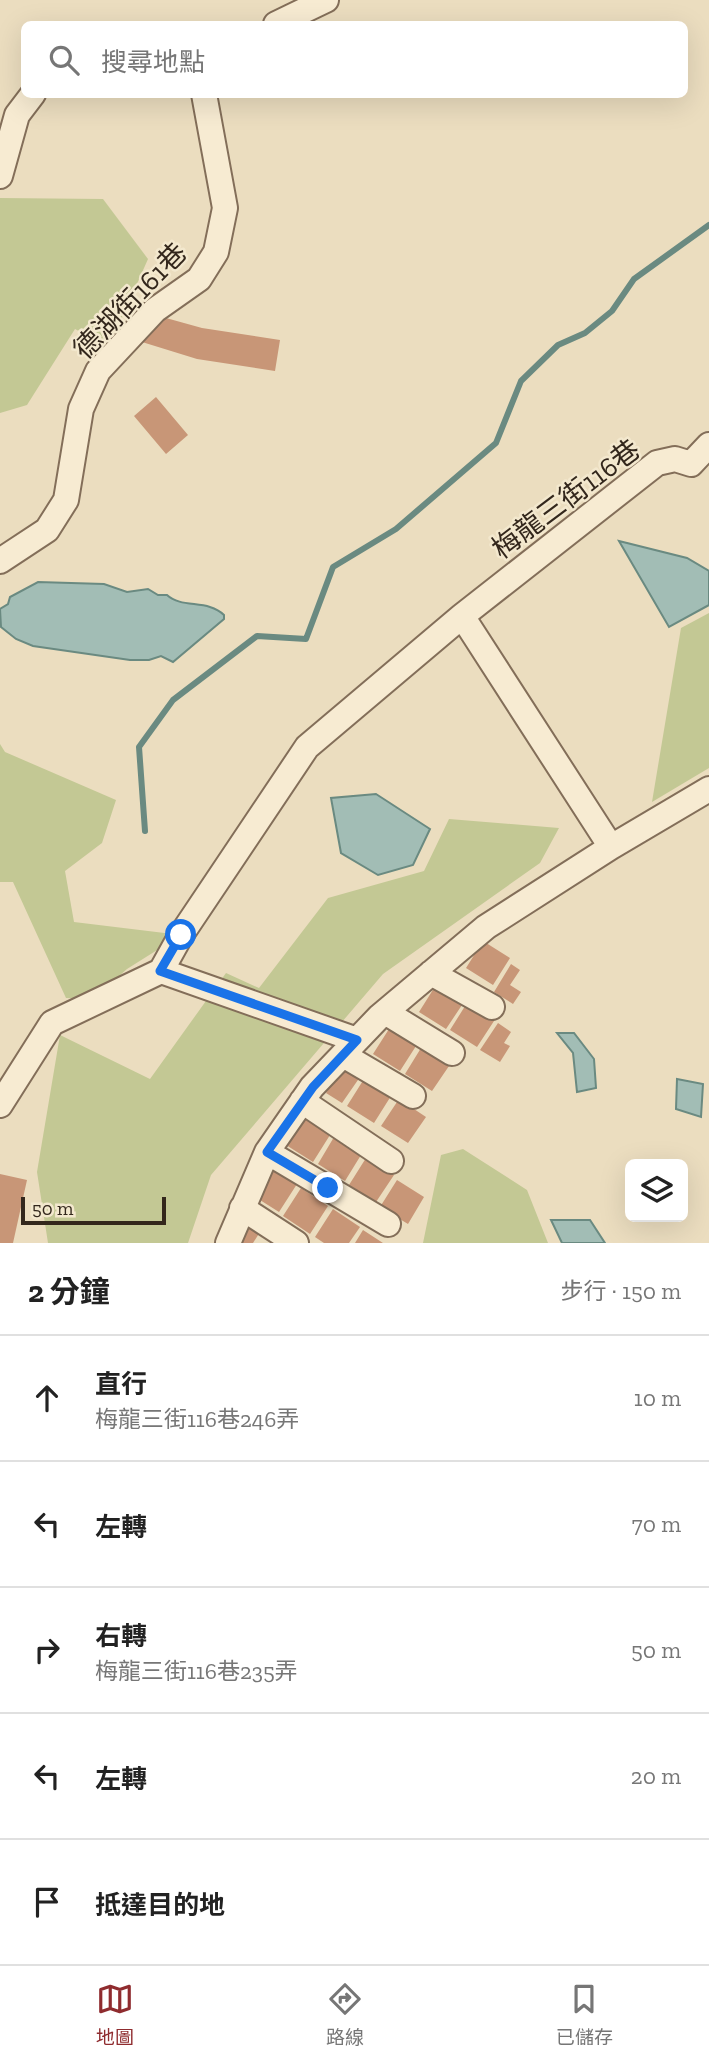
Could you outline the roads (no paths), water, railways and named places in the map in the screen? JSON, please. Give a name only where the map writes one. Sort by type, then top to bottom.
[{"type":"street","points":[[282,21],[326,0]]},
{"type":"street","points":[[0,176],[17,115],[30,98]]},
{"type":"street","name":"德湖街161巷","points":[[0,561],[47,530],[65,500],[81,409],[99,370],[155,310],[199,279],[216,252],[225,208],[205,98]]},
{"type":"street","name":"梅龍三街116巷","points":[[160,971],[181,935],[307,747],[462,616],[657,463],[675,459],[691,464],[709,445]]},
{"type":"street","points":[[462,616],[611,847]]},
{"type":"street","points":[[228,1243],[267,1152],[313,1087],[385,1012],[486,927],[611,847],[709,789]]},
{"type":"street","points":[[0,1105],[52,1023],[160,971],[350,1047],[413,1096]]},
{"type":"street","points":[[431,973],[492,1007]]},
{"type":"street","points":[[385,1012],[452,1053]]},
{"type":"street","points":[[302,1101],[391,1161]]},
{"type":"street","points":[[267,1152],[388,1224]]},
{"type":"street","points":[[242,1208],[296,1243]]},
{"type":"water","points":[[619,541],[687,558],[709,571],[709,605],[669,627]]},
{"type":"water","points":[[38,582],[104,584],[127,592],[148,589],[180,602],[218,610],[224,615],[224,619],[173,662],[161,656],[149,660],[130,660],[33,646],[16,639],[1,627],[0,609],[8,604],[10,597]]},
{"type":"water","points":[[376,794],[430,829],[413,865],[378,875],[341,853],[331,798]]},
{"type":"water","points":[[557,1033],[574,1033],[594,1059],[596,1088],[577,1092],[573,1053]]},
{"type":"water","points":[[677,1079],[703,1084],[701,1117],[676,1109]]},
{"type":"water","points":[[551,1220],[590,1220],[605,1243],[562,1243]]},
{"type":"waterway","points":[[145,831],[139,747],[173,700],[257,636],[306,639],[333,567],[396,529],[496,443],[521,381],[558,345],[585,333],[612,311],[634,279],[709,225]]}]
